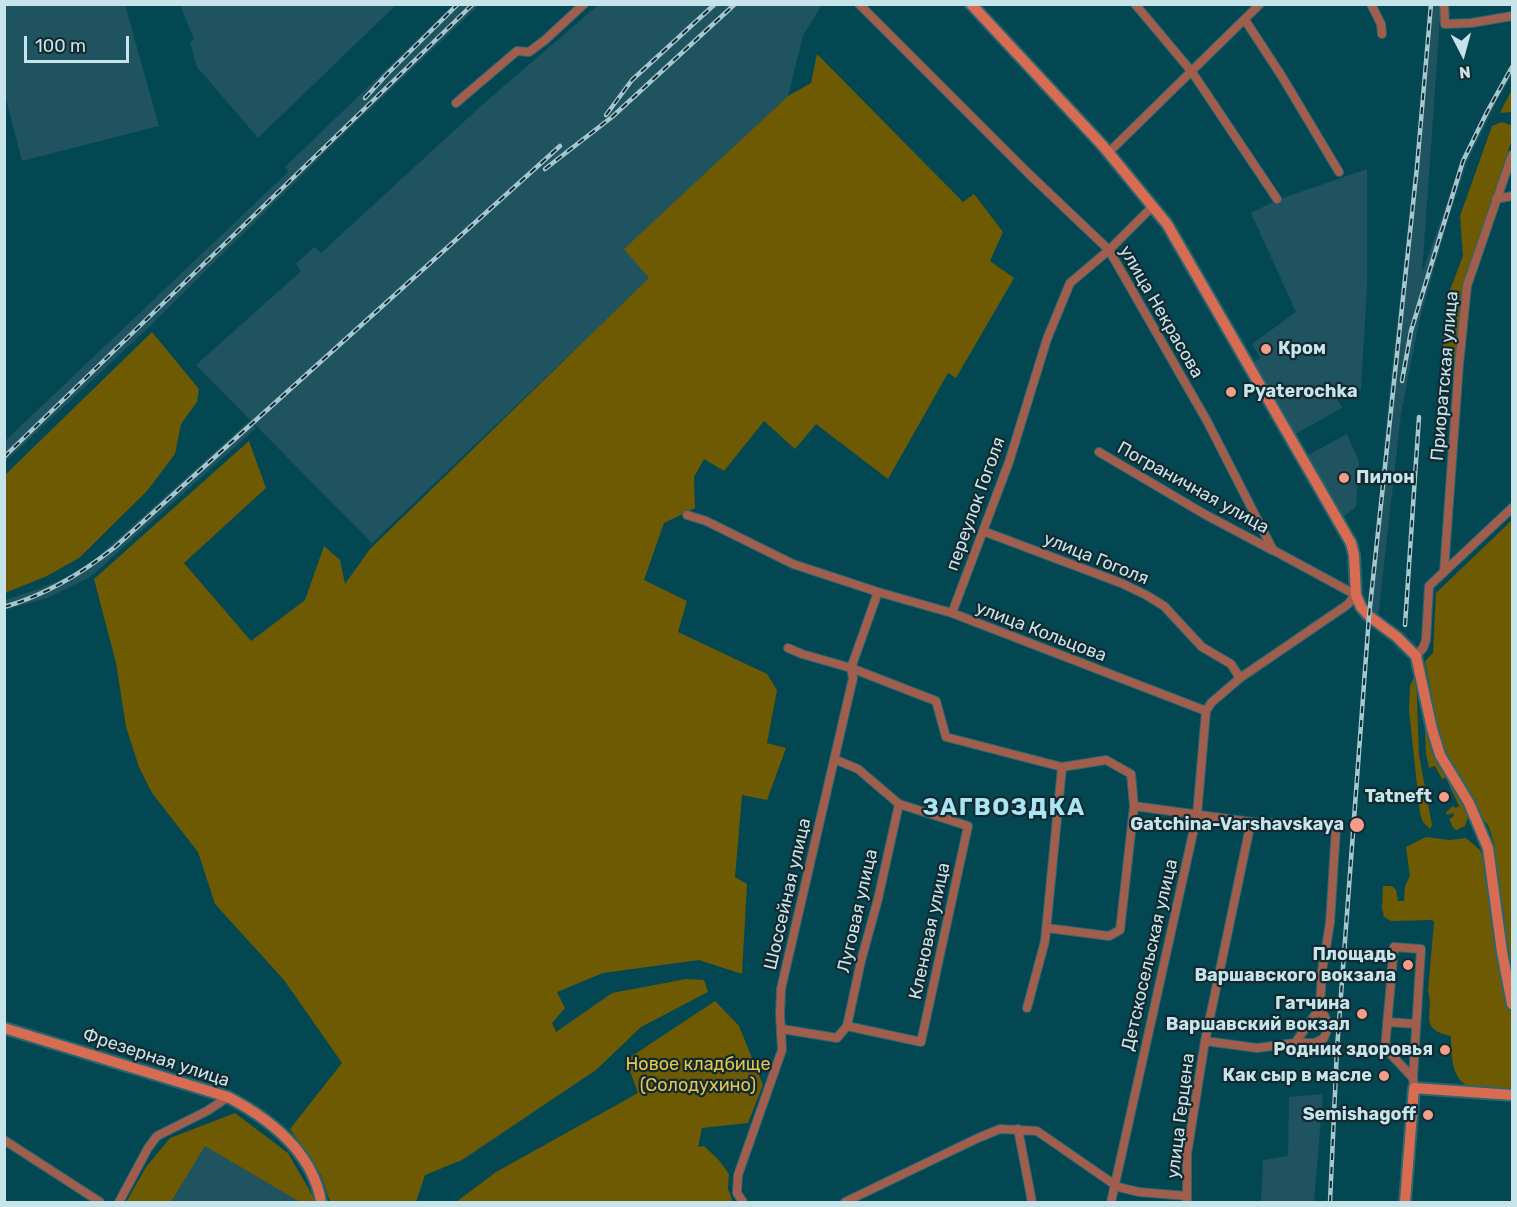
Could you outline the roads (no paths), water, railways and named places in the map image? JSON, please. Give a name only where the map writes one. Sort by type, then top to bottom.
[{"type":"main road","points":[[971,4],[1109,152],[1167,224],[1351,543],[1354,555],[1356,595],[1361,607],[1416,656],[1440,755],[1469,803],[1488,848],[1502,952],[1512,1004]]},
{"type":"main road","name":"Фрезерная улица","points":[[4,1028],[228,1097],[269,1124],[304,1158],[314,1176],[321,1203]]},
{"type":"main road","points":[[1405,1203],[1414,1083],[1512,1095]]},
{"type":"street","points":[[456,103],[517,51],[529,52],[545,40],[584,4]]},
{"type":"street","name":"улица Некрасова","points":[[860,4],[1020,165],[1109,250],[1207,421],[1273,550]]},
{"type":"street","points":[[1135,4],[1192,72],[1277,199]]},
{"type":"street","points":[[1109,152],[1260,4]]},
{"type":"street","points":[[1371,4],[1381,24],[1382,34]]},
{"type":"street","points":[[1444,4],[1445,24],[1471,23],[1512,16]]},
{"type":"street","points":[[1245,20],[1339,172]]},
{"type":"street","name":"Приоратская улица","points":[[1444,571],[1467,286],[1512,154]]},
{"type":"street","points":[[1496,199],[1512,196]]},
{"type":"street","name":"переулок Гоголя","points":[[952,613],[1009,462],[1047,339],[1070,283],[1109,250],[1153,206]]},
{"type":"street","name":"Пограничная улица","points":[[1098,452],[1206,515],[1273,550]]},
{"type":"street","points":[[1416,656],[1426,640],[1429,586],[1512,508]]},
{"type":"street","name":"улица Кольцова","points":[[687,515],[706,521],[794,564],[878,592],[952,613],[1206,711]]},
{"type":"street","name":"улица Гоголя","points":[[983,531],[1121,583],[1146,595],[1164,606],[1202,647],[1231,664],[1240,678]]},
{"type":"street","points":[[1206,711],[1211,703],[1240,678],[1347,605],[1356,595],[1273,550]]},
{"type":"street","name":"Шоссейная улица","points":[[742,1203],[737,1193],[738,1175],[782,1050],[781,989],[853,678],[851,668],[878,592]]},
{"type":"street","points":[[788,648],[851,668],[936,701],[946,737],[1062,767],[1106,760],[1131,774],[1134,806],[1120,930],[1109,936],[1047,928]]},
{"type":"street","name":"Детскосельская улица","points":[[1111,1203],[1197,815],[1206,711]]},
{"type":"street","points":[[834,759],[858,769],[898,804]]},
{"type":"street","points":[[1027,1008],[1047,928],[1062,767]]},
{"type":"street","name":"Кленовая улица","points":[[847,1026],[921,1042],[968,826],[898,804]]},
{"type":"street","name":"Луговая улица","points":[[847,1026],[898,804]]},
{"type":"street","points":[[1134,806],[1251,822],[1336,828],[1330,923],[1322,971],[1320,1008],[1295,1043]]},
{"type":"street","name":"улица Герцена","points":[[1187,1199],[1187,1154],[1205,1041],[1251,822]]},
{"type":"street","points":[[1394,947],[1421,949],[1414,1083],[1385,1048],[1394,947]]},
{"type":"street","points":[[1205,1041],[1257,1048],[1320,1041],[1327,1033],[1326,1018],[1320,1008]]},
{"type":"street","points":[[1387,1022],[1416,1024]]},
{"type":"street","points":[[782,1029],[837,1038],[847,1026]]},
{"type":"street","points":[[1301,1034],[1308,1042]]},
{"type":"street","points":[[119,1203],[148,1148],[157,1136],[207,1111],[228,1097]]},
{"type":"street","points":[[845,1203],[1000,1129],[1037,1131],[1114,1185],[1139,1192],[1187,1199]]},
{"type":"street","points":[[1018,1129],[1032,1203]]},
{"type":"street","points":[[4,1140],[100,1203]]},
{"type":"railway","points":[[365,98],[458,4]]},
{"type":"railway","points":[[4,457],[473,4]]},
{"type":"railway","points":[[606,115],[632,80],[715,4]]},
{"type":"railway","points":[[545,169],[612,117],[735,4]]},
{"type":"railway","points":[[1330,1202],[1337,1049],[1369,616],[1417,167],[1431,4]]},
{"type":"railway","points":[[1402,381],[1411,331],[1463,161],[1512,67]]},
{"type":"railway","points":[[4,607],[63,583],[115,547],[560,146]]},
{"type":"railway","points":[[1405,625],[1419,417]]},
{"type":"place","name":"Кром","points":[[1266,349]]},
{"type":"place","name":"Pyaterochka","points":[[1231,392]]},
{"type":"place","name":"Пилон","points":[[1344,478]]},
{"type":"place","name":"Tatneft","points":[[1444,797]]},
{"type":"place","name":"Gatchina-Varshavskaya","points":[[1357,825]]},
{"type":"place","name":"Площадь Варшавского вокзала","points":[[1408,965]]},
{"type":"place","name":"Гатчина Варшавский вокзал","points":[[1362,1014]]},
{"type":"place","name":"Родник здоровья","points":[[1445,1050]]},
{"type":"place","name":"Как сыр в масле","points":[[1384,1076]]},
{"type":"place","name":"Semishagoff","points":[[1428,1115]]},
{"type":"district","name":"ЗАГВОЗДКА","points":[[1004,808]]},
{"type":"park label","name":"Новое кладбище (Солодухино)","points":[[698,1075]]}]
